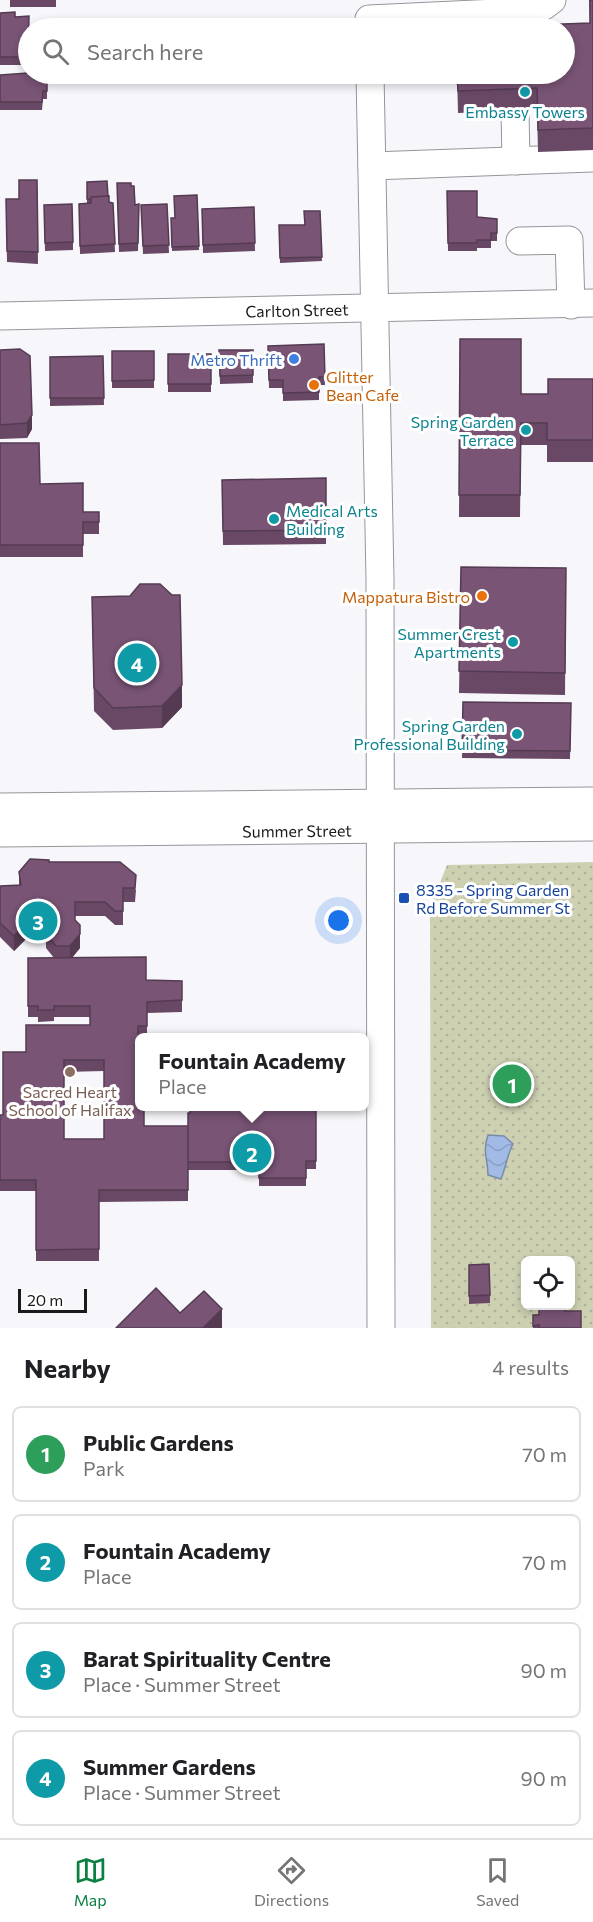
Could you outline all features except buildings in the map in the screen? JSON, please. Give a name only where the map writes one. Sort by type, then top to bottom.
[{"type":"street","points":[[522,18],[552,0]]},
{"type":"street","points":[[368,16],[452,15],[492,18]]},
{"type":"street","points":[[370,84],[380,579],[381,1328]]},
{"type":"street","points":[[515,111],[516,161]]},
{"type":"street","points":[[372,166],[593,158]]},
{"type":"street","points":[[520,241],[569,240],[582,304]]},
{"type":"street","name":"Carlton Street","points":[[0,316],[582,304]]},
{"type":"street","name":"Summer Street","points":[[0,807],[593,801]]},
{"type":"street","name":"Summer Street","points":[[0,833],[593,827]]},
{"type":"green space","points":[[593,862],[593,1328],[431,1328],[430,908],[447,865]]},
{"type":"water","points":[[488,1135],[504,1136],[513,1144],[501,1179],[488,1175],[485,1151]]},
{"type":"place","name":"Embassy Towers","points":[[525,92]]},
{"type":"place","name":"Metro Thrift","points":[[294,359]]},
{"type":"place","name":"Glitter Bean Cafe","points":[[314,385]]},
{"type":"place","name":"Spring Garden Terrace","points":[[526,430]]},
{"type":"place","name":"Medical Arts Building","points":[[274,519]]},
{"type":"place","name":"Mappatura Bistro","points":[[482,596]]},
{"type":"place","name":"Summer Crest Apartments","points":[[513,642]]},
{"type":"place","name":"Summer Gardens","points":[[137,663]]},
{"type":"place","name":"Spring Garden Professional Building","points":[[517,734]]},
{"type":"place","name":"8335 - Spring Garden Rd Before Summer St","points":[[404,898]]},
{"type":"place","name":"Barat Spirituality Centre","points":[[38,921]]},
{"type":"place","name":"Sacred Heart School of Halifax","points":[[70,1072]]},
{"type":"place","name":"Public Gardens","points":[[512,1084]]},
{"type":"place","name":"Fountain Academy","points":[[252,1153]]}]
